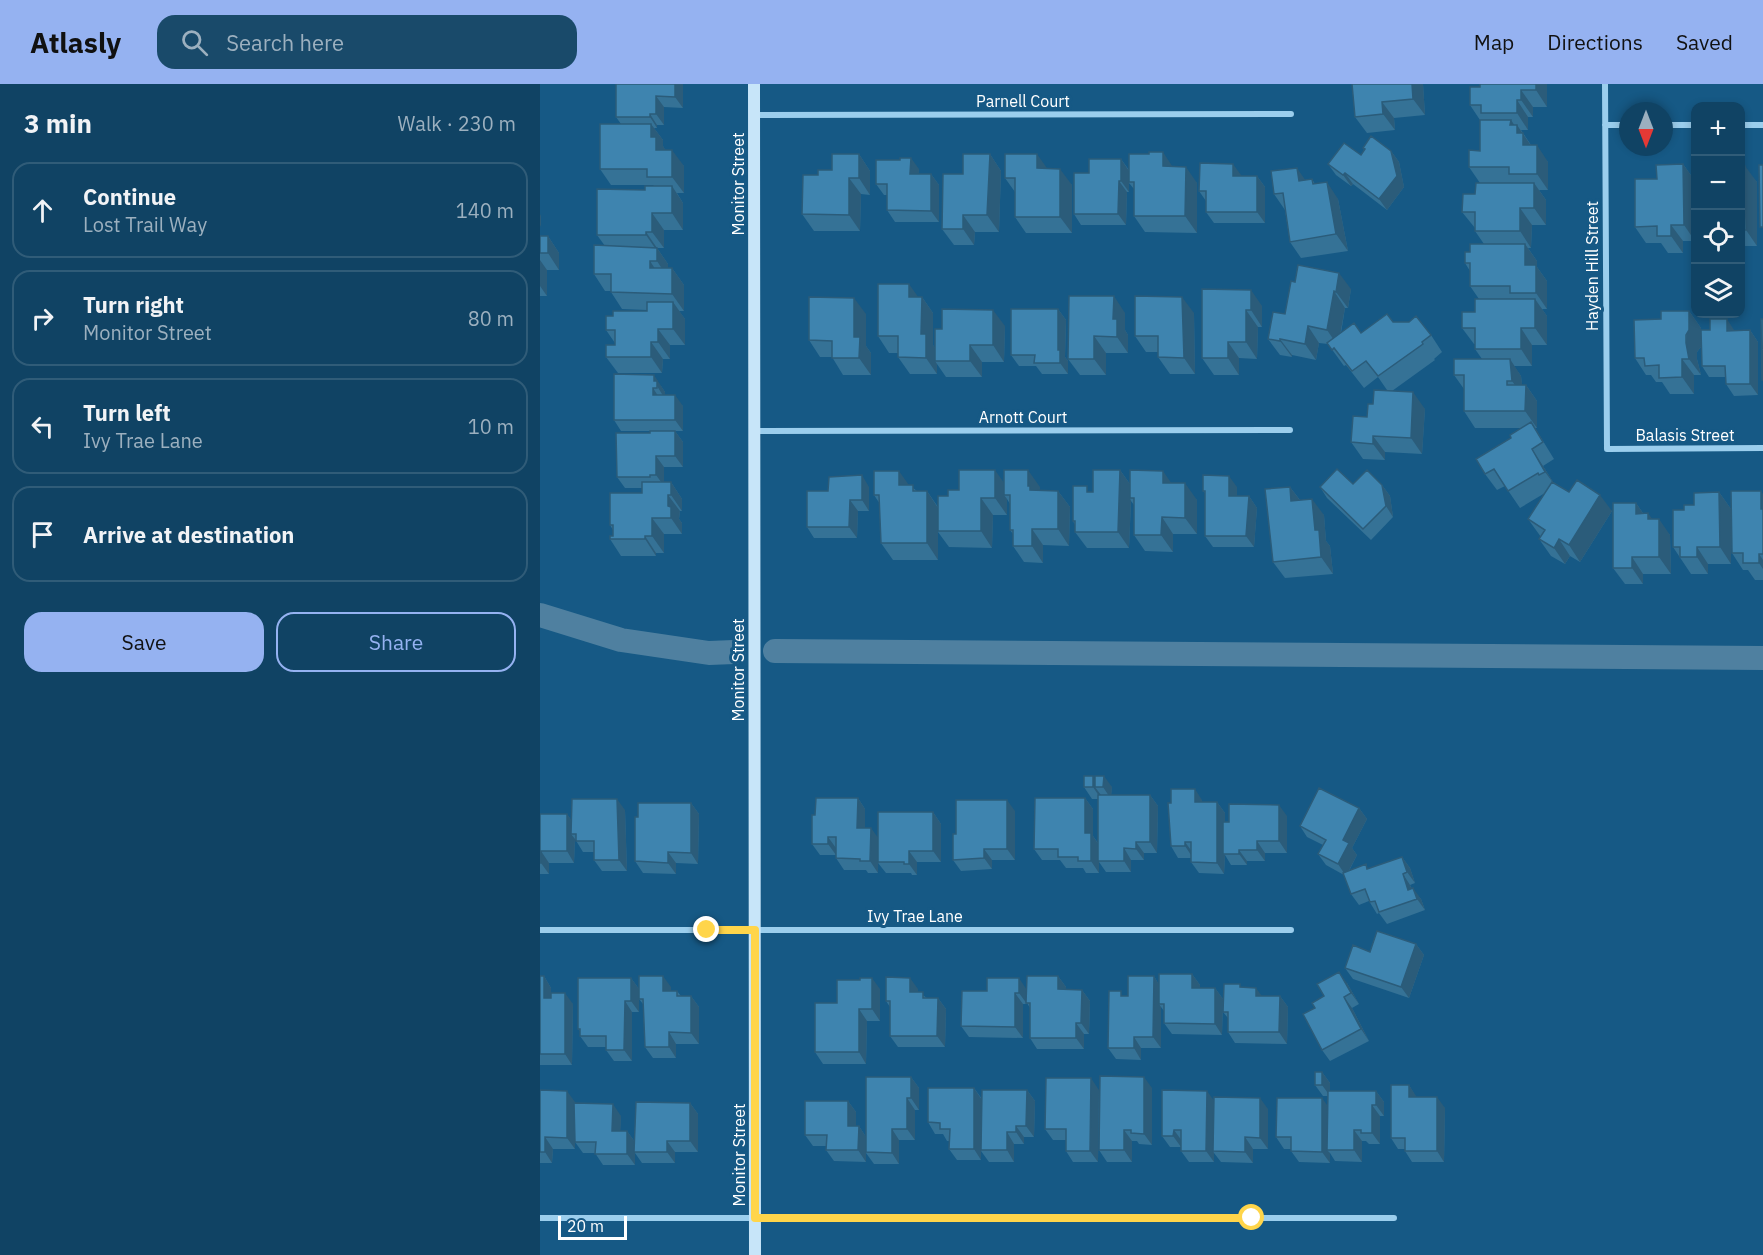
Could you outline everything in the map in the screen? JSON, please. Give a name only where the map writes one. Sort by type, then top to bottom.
[{"type":"street","name":"Monitor Street","points":[[754,84],[755,1255]]},
{"type":"street","name":"Hayden Hill Street","points":[[1605,84],[1606,448]]},
{"type":"street","name":"Parnell Court","points":[[754,115],[1291,114]]},
{"type":"street","points":[[1605,125],[1619,125]]},
{"type":"street","points":[[1673,125],[1691,125]]},
{"type":"street","points":[[1745,125],[1763,125]]},
{"type":"street","name":"Arnott Court","points":[[755,431],[1290,430]]},
{"type":"street","name":"Balasis Street","points":[[1606,448],[1763,448]]},
{"type":"street","name":"Ivy Trae Lane","points":[[540,930],[1291,930]]},
{"type":"street","points":[[540,1218],[1394,1218]]},
{"type":"building","points":[[616,84],[675,84],[675,97],[656,96],[656,114],[650,114],[650,117],[616,117]]},
{"type":"building","points":[[1352,84],[1412,84],[1413,99],[1382,102],[1383,114],[1355,117]]},
{"type":"building","points":[[1480,84],[1536,84],[1536,90],[1521,90],[1521,100],[1517,100],[1517,113],[1481,113],[1481,105],[1470,105],[1470,87],[1480,87]]},
{"type":"building","points":[[1480,120],[1511,120],[1510,125],[1517,125],[1517,133],[1523,133],[1523,145],[1537,145],[1537,174],[1509,174],[1509,167],[1469,167],[1469,150],[1480,151]]},
{"type":"building","points":[[600,124],[651,124],[651,137],[656,137],[656,150],[672,150],[672,177],[647,177],[647,169],[600,169]]},
{"type":"building","points":[[1371,136],[1391,151],[1397,176],[1379,199],[1345,173],[1343,175],[1328,164],[1344,143],[1361,155]]},
{"type":"building","points":[[1149,152],[1163,152],[1163,166],[1186,167],[1185,216],[1134,216],[1134,182],[1129,182],[1129,154],[1149,154]]},
{"type":"building","points":[[832,154],[859,154],[859,178],[849,178],[849,215],[802,214],[803,175],[818,175],[818,170],[832,170]]},
{"type":"building","points":[[963,154],[990,154],[987,215],[963,215],[963,229],[942,229],[943,174],[963,174]]},
{"type":"building","points":[[1005,154],[1037,154],[1037,168],[1060,169],[1060,217],[1015,217],[1015,178],[1005,178]]},
{"type":"building","points":[[900,158],[911,158],[910,174],[931,174],[931,211],[887,210],[887,184],[876,184],[876,160],[900,160]]},
{"type":"building","points":[[1089,159],[1121,159],[1118,214],[1074,214],[1074,173],[1089,173]]},
{"type":"building","points":[[1200,163],[1233,164],[1233,176],[1257,176],[1257,212],[1206,212],[1206,191],[1199,191]]},
{"type":"building","points":[[1683,164],[1684,225],[1671,225],[1671,236],[1657,236],[1657,226],[1635,227],[1635,179],[1657,179],[1656,165]]},
{"type":"building","points":[[1759,165],[1763,165],[1763,227],[1760,227]]},
{"type":"building","points":[[1745,166],[1746,230],[1745,230]]},
{"type":"building","points":[[1297,168],[1299,181],[1312,179],[1313,184],[1327,182],[1336,234],[1290,242],[1283,193],[1274,194],[1271,171]]},
{"type":"building","points":[[1476,183],[1534,183],[1534,208],[1520,208],[1520,231],[1475,231],[1475,212],[1462,212],[1463,194],[1475,194]]},
{"type":"building","points":[[645,186],[672,186],[672,213],[652,213],[652,232],[646,232],[646,235],[597,235],[597,189],[645,190]]},
{"type":"building","points":[[540,236],[548,236],[548,253],[540,253]]},
{"type":"building","points":[[1470,244],[1525,244],[1525,265],[1536,265],[1536,293],[1510,293],[1510,286],[1470,286],[1470,263],[1465,263],[1465,252],[1470,252]]},
{"type":"building","points":[[594,245],[657,248],[657,261],[650,261],[650,268],[672,268],[672,294],[611,292],[611,274],[594,274]]},
{"type":"building","points":[[1298,265],[1339,273],[1327,330],[1308,326],[1305,344],[1268,339],[1273,312],[1285,314],[1291,281],[1295,282]]},
{"type":"building","points":[[878,284],[909,284],[909,297],[922,297],[921,334],[926,334],[926,358],[898,357],[898,336],[878,336]]},
{"type":"building","points":[[1202,289],[1251,290],[1251,310],[1246,310],[1246,342],[1228,342],[1228,358],[1202,358]]},
{"type":"building","points":[[1069,296],[1114,296],[1113,319],[1117,319],[1117,337],[1094,336],[1094,359],[1068,359]]},
{"type":"building","points":[[1135,296],[1182,297],[1184,358],[1158,357],[1158,336],[1135,336]]},
{"type":"building","points":[[809,297],[854,298],[854,337],[860,337],[859,358],[832,358],[832,341],[809,340]]},
{"type":"building","points":[[1475,299],[1535,299],[1535,328],[1521,328],[1521,349],[1475,349],[1475,328],[1462,328],[1462,312],[1475,312]]},
{"type":"building","points":[[647,302],[673,302],[673,329],[658,329],[658,342],[651,342],[651,357],[606,357],[606,345],[615,345],[615,330],[606,330],[606,316],[613,316],[613,311],[647,311]]},
{"type":"building","points":[[942,309],[993,310],[993,345],[970,345],[970,361],[935,361],[935,329],[942,329]]},
{"type":"building","points":[[1011,309],[1058,309],[1060,363],[1034,363],[1035,355],[1011,355]]},
{"type":"building","points":[[1661,311],[1689,311],[1686,343],[1689,359],[1682,359],[1682,377],[1659,378],[1659,365],[1645,366],[1644,358],[1635,358],[1634,320],[1661,319]]},
{"type":"building","points":[[1387,314],[1393,322],[1409,322],[1416,316],[1431,335],[1422,342],[1423,344],[1378,376],[1366,361],[1352,371],[1334,348],[1332,350],[1327,343],[1354,323],[1361,333]]},
{"type":"building","points":[[1710,319],[1727,319],[1727,331],[1750,330],[1750,384],[1726,384],[1725,366],[1702,366],[1701,330],[1710,330]]},
{"type":"building","points":[[1761,319],[1763,319],[1763,380],[1762,380]]},
{"type":"building","points":[[1454,359],[1510,359],[1512,381],[1507,381],[1507,385],[1526,385],[1525,411],[1464,411],[1464,375],[1454,375]]},
{"type":"building","points":[[614,374],[654,375],[657,388],[653,388],[653,395],[675,395],[675,420],[614,420]]},
{"type":"building","points":[[1374,390],[1413,392],[1411,438],[1373,436],[1373,444],[1351,442],[1353,416],[1367,417],[1368,404],[1373,404]]},
{"type":"building","points":[[1531,422],[1543,442],[1532,449],[1545,472],[1539,475],[1538,473],[1508,491],[1494,469],[1485,474],[1476,459],[1511,438],[1510,435]]},
{"type":"building","points":[[650,431],[675,431],[675,456],[656,456],[656,475],[617,477],[616,433],[650,433]]},
{"type":"building","points":[[1337,469],[1353,484],[1367,470],[1382,485],[1386,506],[1363,529],[1320,487]]},
{"type":"building","points":[[959,470],[995,470],[995,498],[981,498],[981,531],[938,531],[938,496],[948,496],[948,490],[959,490]]},
{"type":"building","points":[[1004,470],[1028,470],[1030,490],[1058,491],[1058,529],[1032,529],[1032,546],[1013,546],[1013,530],[1010,530],[1010,495],[1004,495]]},
{"type":"building","points":[[1093,470],[1120,470],[1118,532],[1075,532],[1073,486],[1087,486],[1087,492],[1093,492]]},
{"type":"building","points":[[1130,470],[1163,471],[1163,483],[1185,483],[1185,518],[1162,517],[1161,535],[1134,535],[1134,498],[1130,498]]},
{"type":"building","points":[[874,471],[899,471],[899,485],[913,485],[913,491],[927,491],[927,543],[881,543],[879,495],[874,495]]},
{"type":"building","points":[[862,475],[862,500],[850,500],[849,527],[807,527],[807,491],[828,491],[829,477]]},
{"type":"building","points":[[1203,475],[1229,476],[1229,496],[1249,496],[1246,536],[1205,536]]},
{"type":"building","points":[[1577,480],[1600,495],[1569,545],[1559,539],[1554,548],[1539,539],[1545,530],[1528,519],[1552,482],[1569,492]]},
{"type":"building","points":[[642,482],[671,482],[668,506],[671,507],[671,518],[652,518],[652,536],[645,536],[645,539],[610,539],[610,536],[613,536],[613,525],[610,525],[610,493],[642,493]]},
{"type":"building","points":[[1290,487],[1291,501],[1312,499],[1315,530],[1319,530],[1321,557],[1273,562],[1265,489]]},
{"type":"building","points":[[1731,491],[1761,491],[1763,554],[1759,554],[1759,563],[1743,563],[1743,553],[1732,553]]},
{"type":"building","points":[[1719,492],[1720,547],[1697,547],[1697,557],[1680,557],[1680,547],[1673,547],[1673,510],[1684,510],[1684,505],[1694,505],[1694,493]]},
{"type":"building","points":[[1613,503],[1636,503],[1636,514],[1648,513],[1648,519],[1659,519],[1659,557],[1632,557],[1632,568],[1613,568]]},
{"type":"building","points":[[1084,776],[1093,776],[1093,787],[1084,787]]},
{"type":"building","points":[[1095,776],[1104,776],[1103,787],[1095,787]]},
{"type":"building","points":[[1319,788],[1359,808],[1343,840],[1349,843],[1338,864],[1318,854],[1326,840],[1300,826]]},
{"type":"building","points":[[1171,789],[1195,789],[1195,802],[1217,802],[1217,863],[1191,862],[1191,842],[1185,842],[1185,846],[1171,846],[1168,803],[1171,803]]},
{"type":"building","points":[[1098,795],[1150,795],[1150,842],[1136,842],[1136,849],[1124,848],[1124,861],[1098,861]]},
{"type":"building","points":[[816,798],[858,798],[857,828],[871,828],[870,861],[836,858],[836,837],[828,837],[828,844],[812,844],[812,815],[815,815]]},
{"type":"building","points":[[1035,798],[1085,798],[1085,833],[1091,833],[1091,861],[1078,861],[1078,857],[1058,857],[1058,849],[1034,849]]},
{"type":"building","points":[[572,799],[617,799],[619,860],[594,860],[594,841],[576,841],[576,834],[571,834]]},
{"type":"building","points":[[956,800],[1007,800],[1007,849],[984,849],[984,858],[953,860]]},
{"type":"building","points":[[638,803],[691,803],[691,853],[668,852],[668,863],[635,861],[635,817],[638,817]]},
{"type":"building","points":[[1229,804],[1279,805],[1279,841],[1257,841],[1257,850],[1239,850],[1239,854],[1223,854],[1223,822],[1229,822]]},
{"type":"building","points":[[878,812],[933,812],[933,851],[909,851],[909,864],[878,862]]},
{"type":"building","points":[[540,814],[567,814],[567,851],[541,851],[541,863],[540,863]]},
{"type":"building","points":[[1402,857],[1407,872],[1403,874],[1408,890],[1413,888],[1417,899],[1379,912],[1375,901],[1370,902],[1365,889],[1351,894],[1343,873],[1366,864],[1367,869]]},
{"type":"building","points":[[1377,931],[1416,944],[1401,987],[1345,968],[1353,945],[1370,952]]},
{"type":"building","points":[[1339,972],[1351,993],[1344,997],[1361,1029],[1322,1050],[1303,1014],[1315,1008],[1312,1003],[1324,996],[1317,984]]},
{"type":"building","points":[[1159,974],[1192,974],[1192,988],[1215,988],[1215,1024],[1164,1023],[1164,1004],[1159,1004]]},
{"type":"building","points":[[540,976],[544,976],[544,998],[551,998],[551,993],[565,993],[565,1054],[540,1054]]},
{"type":"building","points":[[639,976],[663,976],[663,991],[677,991],[677,996],[691,996],[691,1033],[669,1032],[669,1047],[645,1047],[643,999],[639,999]]},
{"type":"building","points":[[1027,976],[1058,976],[1058,989],[1082,990],[1081,1023],[1076,1023],[1076,1038],[1030,1038],[1030,1003],[1026,1003]]},
{"type":"building","points":[[1128,976],[1154,976],[1153,1037],[1134,1037],[1134,1048],[1108,1048],[1109,991],[1121,991],[1121,996],[1128,996]]},
{"type":"building","points":[[886,977],[910,978],[910,992],[923,992],[923,998],[938,998],[937,1036],[890,1036],[890,1001],[886,1001]]},
{"type":"building","points":[[578,978],[631,978],[631,1001],[625,1001],[624,1050],[606,1050],[606,1036],[580,1036]]},
{"type":"building","points":[[860,978],[872,978],[872,1009],[859,1009],[859,1052],[815,1052],[815,1003],[837,1003],[837,980],[860,980]]},
{"type":"building","points":[[987,978],[1019,978],[1019,993],[1015,993],[1015,1027],[961,1026],[962,991],[987,991]]},
{"type":"building","points":[[1224,984],[1240,984],[1240,987],[1256,988],[1256,996],[1280,996],[1279,1032],[1228,1032],[1228,1012],[1223,1012]]},
{"type":"building","points":[[1315,1072],[1322,1072],[1322,1085],[1315,1085]]},
{"type":"building","points":[[1100,1076],[1144,1077],[1144,1134],[1124,1130],[1124,1150],[1099,1150]]},
{"type":"building","points":[[866,1077],[911,1077],[911,1098],[907,1098],[907,1129],[892,1129],[892,1153],[866,1152]]},
{"type":"building","points":[[1046,1078],[1091,1078],[1090,1151],[1066,1151],[1066,1129],[1045,1129]]},
{"type":"building","points":[[1391,1085],[1409,1085],[1409,1097],[1437,1097],[1437,1151],[1405,1151],[1405,1138],[1391,1138]]},
{"type":"building","points":[[928,1088],[974,1088],[974,1149],[949,1149],[950,1129],[940,1129],[940,1123],[928,1122]]},
{"type":"building","points":[[540,1090],[567,1091],[567,1138],[545,1137],[545,1152],[540,1152]]},
{"type":"building","points":[[982,1090],[1027,1090],[1026,1126],[1016,1126],[1016,1132],[1007,1132],[1007,1150],[981,1150]]},
{"type":"building","points":[[1162,1090],[1207,1091],[1206,1151],[1181,1151],[1181,1130],[1174,1130],[1173,1136],[1162,1136]]},
{"type":"building","points":[[1328,1091],[1376,1091],[1376,1105],[1372,1105],[1372,1133],[1361,1133],[1361,1130],[1354,1130],[1354,1150],[1327,1150]]},
{"type":"building","points":[[1214,1097],[1260,1098],[1260,1138],[1245,1137],[1245,1152],[1213,1151]]},
{"type":"building","points":[[1277,1098],[1322,1098],[1322,1152],[1291,1151],[1291,1137],[1276,1137]]},
{"type":"building","points":[[805,1101],[848,1101],[848,1126],[859,1126],[858,1150],[826,1150],[827,1135],[805,1135]]},
{"type":"building","points":[[636,1102],[690,1103],[690,1141],[667,1141],[667,1152],[634,1152]]},
{"type":"building","points":[[574,1103],[613,1104],[612,1131],[627,1131],[627,1154],[595,1154],[596,1142],[575,1142]]},
{"type":"waterway","points":[[540,615],[621,640],[709,653],[734,652]]},
{"type":"waterway","points":[[775,651],[1763,658]]},
{"type":"route","points":[[707,930],[755,930],[755,1218],[1252,1218]]}]
